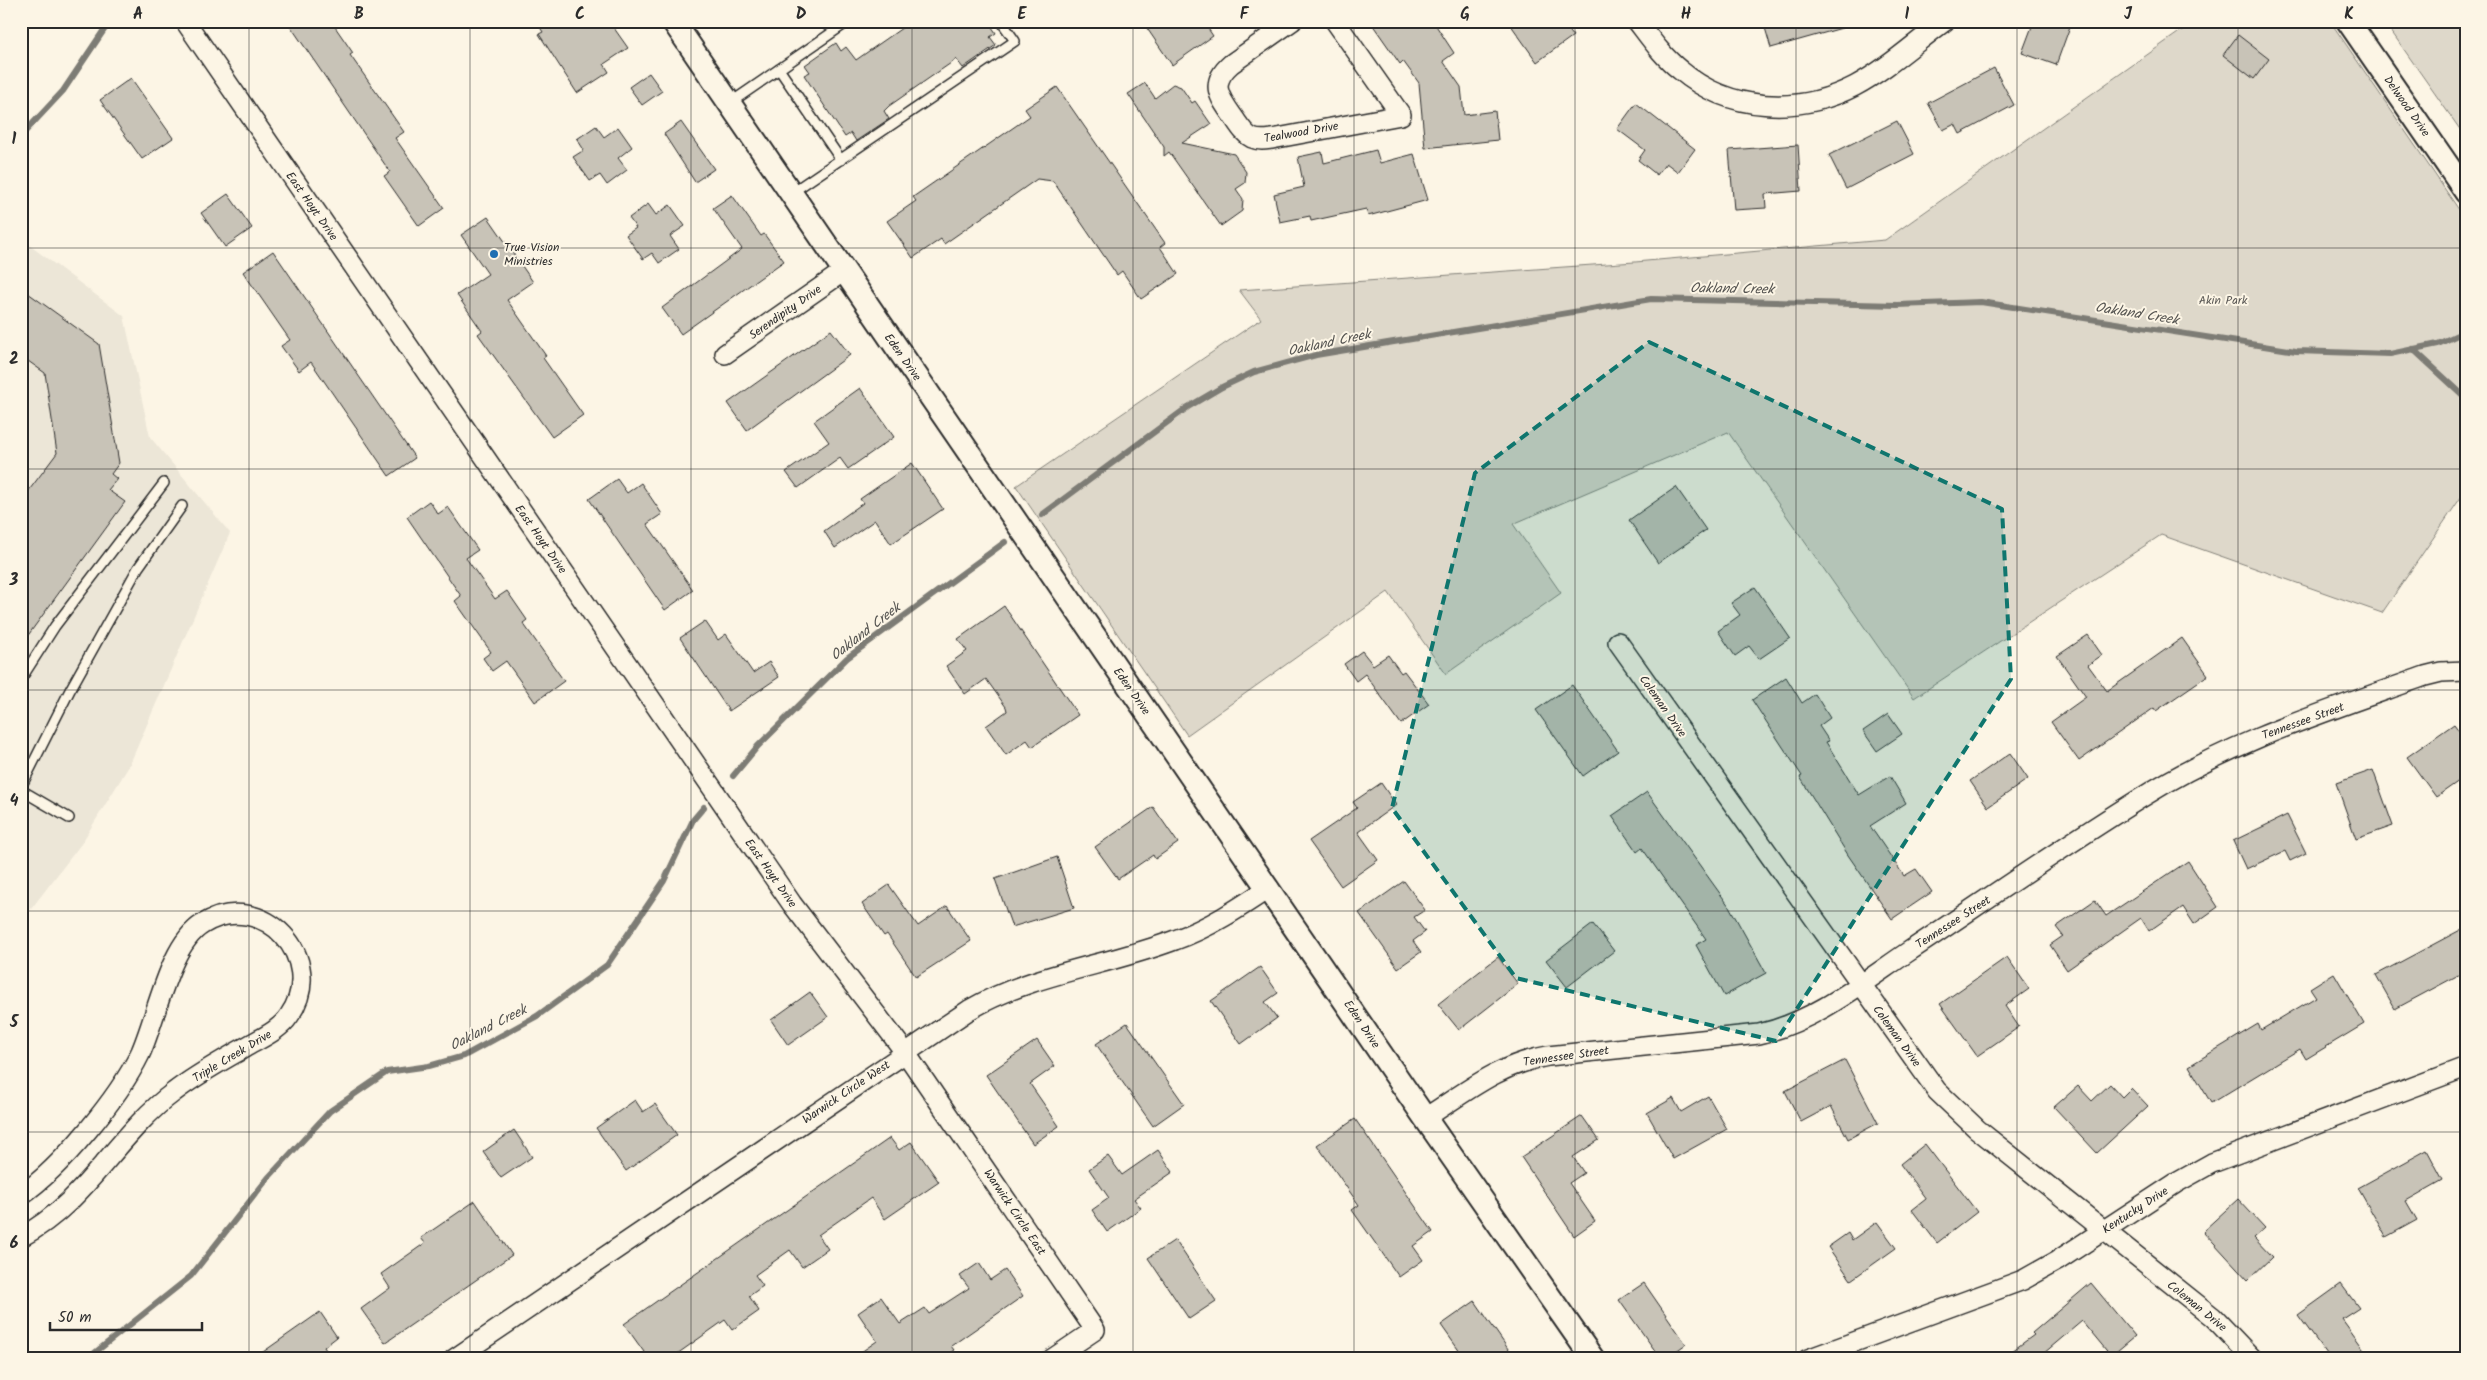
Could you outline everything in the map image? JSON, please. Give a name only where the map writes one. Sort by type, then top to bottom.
[{"type":"street","name":"East Hoyt Drive","points":[[185,21],[792,904],[905,1052]]},
{"type":"street","name":"Eden Drive","points":[[674,21],[1425,1118],[1593,1359]]},
{"type":"street","name":"Tealwood Drive","points":[[1292,21],[1231,64],[1219,80],[1220,97],[1244,133],[1254,138],[1272,139],[1401,115],[1335,21]]},
{"type":"street","points":[[1638,21],[1673,64],[1705,88],[1749,103],[1779,106],[1806,103],[1854,86],[1945,21]]},
{"type":"street","name":"Delwood Drive","points":[[2348,21],[2466,192]]},
{"type":"street","name":"Serendipity Drive","points":[[725,354],[844,271]]},
{"type":"street","name":"Coleman Drive","points":[[1618,642],[1925,1076],[1950,1105],[2213,1318],[2253,1359]]},
{"type":"street","name":"Tennessee Street","points":[[1425,1118],[1490,1076],[1518,1062],[1548,1056],[1764,1033],[1799,1021],[1860,984],[2142,798],[2201,764],[2262,736],[2425,676],[2440,672],[2466,671]]},
{"type":"street","name":"Warwick Circle West","points":[[454,1359],[969,1010],[991,998],[1053,975],[1177,940],[1224,918],[1269,888]]},
{"type":"street","name":"Triple Creek Drive","points":[[21,1195],[40,1181],[98,1118],[131,1071],[156,1014],[179,950],[192,932],[213,919],[237,914],[262,920],[283,934],[297,954],[301,979],[295,1006],[283,1024],[205,1071],[160,1103],[134,1128],[72,1200],[42,1224],[21,1237]]},
{"type":"street","name":"Warwick Circle East","points":[[905,1052],[1095,1330],[1052,1359]]},
{"type":"street","name":"Kentucky Drive","points":[[1808,1359],[2010,1286],[2057,1261],[2176,1183],[2224,1157],[2466,1067]]},
{"type":"lane","points":[[730,103],[850,21]]},
{"type":"lane","points":[[791,194],[1015,41],[1001,21]]},
{"type":"lane","points":[[779,69],[841,160]]},
{"type":"lane","points":[[21,679],[55,626],[164,483]]},
{"type":"lane","points":[[69,818],[21,788],[70,690],[138,568],[182,506]]},
{"type":"highlighted area","points":[[1649,342],[2002,509],[2011,679],[1776,1041],[1516,978],[1392,808],[1475,473]]},
{"type":"shaded area","points":[[21,239],[124,316],[150,437],[230,533],[129,766],[81,844],[21,922]]},
{"type":"green space","name":"Akin Park","points":[[2195,21],[2330,21],[2466,220],[2466,490],[2382,613],[2161,535],[1914,698],[1728,432],[1513,524],[1561,593],[1446,674],[1388,592],[1187,735],[1016,486],[1261,319],[1239,290],[1635,262],[1885,240]]},
{"type":"green space","points":[[2384,21],[2466,21],[2466,138]]},
{"type":"building","points":[[287,21],[331,21],[353,53],[350,55],[404,132],[395,138],[444,208],[419,226],[384,176],[390,172]]},
{"type":"building","points":[[536,21],[609,21],[628,48],[604,64],[609,72],[577,93],[539,34],[543,32]]},
{"type":"building","points":[[912,21],[988,21],[996,33],[990,37],[996,45],[963,68],[956,59],[889,106],[884,111],[889,119],[856,141],[851,133],[845,137],[804,75],[810,72],[805,65],[836,43],[841,51],[846,47],[856,60]]},
{"type":"building","points":[[1142,21],[1203,21],[1213,36],[1172,65]]},
{"type":"building","points":[[1370,21],[1433,21],[1454,53],[1443,61],[1461,87],[1464,115],[1495,111],[1498,140],[1425,148],[1419,83],[1403,61],[1400,64]]},
{"type":"building","points":[[1508,21],[1563,21],[1573,36],[1537,62]]},
{"type":"building","points":[[1763,21],[1848,21],[1849,26],[1771,48]]},
{"type":"building","points":[[2034,21],[2072,21],[2056,65],[2022,53]]},
{"type":"building","points":[[2238,35],[2269,59],[2254,79],[2223,55]]},
{"type":"building","points":[[1994,68],[2014,105],[1960,134],[1955,124],[1943,130],[1928,103]]},
{"type":"building","points":[[649,73],[662,91],[642,105],[629,87]]},
{"type":"building","points":[[131,78],[173,138],[142,159],[100,100]]},
{"type":"building","points":[[1145,83],[1155,98],[1173,84],[1181,87],[1192,103],[1195,101],[1211,124],[1182,143],[1234,154],[1246,172],[1245,183],[1236,189],[1243,199],[1242,211],[1221,226],[1169,152],[1164,156],[1164,147],[1128,94]]},
{"type":"building","points":[[1057,87],[1165,243],[1160,247],[1178,274],[1141,299],[1122,271],[1117,275],[1053,181],[1037,179],[944,244],[941,239],[913,258],[887,221],[916,201],[913,197],[1030,116],[1025,109]]},
{"type":"building","points":[[1636,103],[1695,149],[1678,172],[1666,163],[1657,175],[1638,160],[1645,150],[1617,129]]},
{"type":"building","points":[[1897,121],[1914,154],[1846,189],[1829,155]]},
{"type":"building","points":[[681,122],[714,169],[695,182],[664,134]]},
{"type":"building","points":[[596,126],[604,137],[618,127],[632,147],[618,158],[627,170],[607,185],[600,175],[590,181],[573,157],[584,150],[577,139]]},
{"type":"building","points":[[1798,145],[1801,191],[1765,194],[1766,208],[1734,210],[1729,150]]},
{"type":"building","points":[[1376,150],[1380,163],[1414,154],[1428,200],[1368,216],[1366,209],[1311,221],[1310,216],[1280,222],[1274,194],[1304,187],[1298,157],[1322,152],[1324,163]]},
{"type":"building","points":[[228,194],[252,228],[225,247],[201,213]]},
{"type":"building","points":[[732,195],[761,236],[764,234],[784,261],[681,334],[662,308],[742,249],[713,208]]},
{"type":"building","points":[[648,204],[656,215],[670,205],[685,226],[670,236],[679,249],[659,263],[652,253],[643,259],[626,235],[636,228],[629,218]]},
{"type":"building","points":[[488,217],[533,282],[507,300],[546,356],[543,358],[583,415],[552,437],[478,334],[482,331],[457,295],[488,274],[461,235]]},
{"type":"building","points":[[273,251],[415,458],[389,476],[311,362],[299,371],[281,346],[290,340],[243,272]]},
{"type":"building","points":[[21,288],[99,344],[119,463],[111,474],[117,479],[108,490],[125,502],[21,645],[21,501],[57,453],[45,373],[21,356]]},
{"type":"building","points":[[831,330],[850,355],[747,430],[728,403]]},
{"type":"building","points":[[860,388],[894,437],[848,469],[840,458],[798,488],[786,472],[829,442],[814,421]]},
{"type":"building","points":[[912,463],[943,509],[891,544],[875,520],[835,548],[824,531],[863,503],[860,499]]},
{"type":"building","points":[[617,479],[627,493],[641,483],[662,514],[647,524],[693,590],[665,610],[589,499]]},
{"type":"building","points":[[1676,487],[1706,530],[1658,563],[1629,520]]},
{"type":"building","points":[[429,501],[438,514],[448,507],[478,550],[466,558],[495,599],[507,591],[527,620],[523,623],[564,681],[535,702],[506,661],[492,671],[483,658],[491,652],[455,601],[461,596],[407,517]]},
{"type":"building","points":[[1755,587],[1790,638],[1759,659],[1749,646],[1735,656],[1718,631],[1740,615],[1731,603]]},
{"type":"building","points":[[1004,606],[1078,715],[1032,747],[1027,740],[1006,755],[986,726],[1007,711],[1006,707],[986,679],[965,694],[946,666],[967,651],[958,639]]},
{"type":"building","points":[[705,621],[718,640],[726,634],[753,673],[769,662],[779,677],[729,711],[680,638]]},
{"type":"building","points":[[2088,635],[2102,655],[2088,665],[2107,691],[2182,638],[2208,675],[2156,711],[2154,708],[2079,761],[2051,722],[2086,697],[2057,656]]},
{"type":"building","points":[[1362,651],[1373,665],[1388,655],[1401,673],[1404,671],[1429,704],[1401,724],[1365,674],[1356,681],[1344,664]]},
{"type":"building","points":[[1786,677],[1802,703],[1815,694],[1830,718],[1819,726],[1829,741],[1826,742],[1859,795],[1890,776],[1906,803],[1870,826],[1904,876],[1916,869],[1932,892],[1892,919],[1848,855],[1800,777],[1802,776],[1752,700]]},
{"type":"building","points":[[1572,685],[1618,751],[1583,776],[1536,710]]},
{"type":"building","points":[[1888,714],[1902,734],[1877,751],[1863,731]]},
{"type":"building","points":[[2454,724],[2466,740],[2466,776],[2436,797],[2407,757]]},
{"type":"building","points":[[2010,753],[2028,779],[1988,807],[1970,781]]},
{"type":"building","points":[[2373,770],[2393,826],[2356,839],[2336,783]]},
{"type":"building","points":[[1381,783],[1396,805],[1358,832],[1378,860],[1341,886],[1309,841],[1357,808],[1353,802]]},
{"type":"building","points":[[1647,792],[1729,906],[1766,973],[1724,996],[1696,945],[1706,939],[1642,848],[1637,852],[1612,816]]},
{"type":"building","points":[[1153,807],[1178,843],[1155,859],[1153,855],[1118,879],[1095,847]]},
{"type":"building","points":[[2287,815],[2306,853],[2290,861],[2285,851],[2246,869],[2233,841]]},
{"type":"building","points":[[1057,857],[1074,908],[1012,927],[995,879]]},
{"type":"building","points":[[2188,861],[2218,907],[2194,924],[2183,907],[2149,931],[2141,918],[2067,970],[2050,945],[2063,936],[2056,927],[2095,900],[2106,916]]},
{"type":"building","points":[[1404,881],[1425,910],[1414,917],[1425,932],[1413,941],[1421,952],[1398,968],[1359,913]]},
{"type":"building","points":[[889,885],[918,926],[947,906],[971,941],[916,977],[887,934],[884,936],[862,904]]},
{"type":"building","points":[[1593,924],[1614,951],[1567,987],[1546,960]]},
{"type":"building","points":[[2466,927],[2466,971],[2395,1009],[2376,975]]},
{"type":"building","points":[[1498,957],[1518,984],[1459,1030],[1438,1004]]},
{"type":"building","points":[[2007,957],[2029,989],[2005,1006],[2019,1027],[1977,1056],[1940,1004]]},
{"type":"building","points":[[1260,967],[1278,993],[1265,1002],[1277,1018],[1241,1044],[1211,1001]]},
{"type":"building","points":[[2334,973],[2364,1024],[2306,1059],[2300,1049],[2211,1103],[2189,1066],[2258,1024],[2261,1030],[2316,997],[2310,988]]},
{"type":"building","points":[[810,992],[828,1017],[788,1045],[771,1020]]},
{"type":"building","points":[[1127,1023],[1184,1104],[1153,1126],[1096,1044]]},
{"type":"building","points":[[1037,1040],[1055,1066],[1030,1084],[1059,1126],[1033,1144],[986,1075]]},
{"type":"building","points":[[1845,1060],[1878,1123],[1848,1139],[1831,1106],[1801,1122],[1785,1091]]},
{"type":"building","points":[[2110,1084],[2122,1097],[2131,1088],[2148,1106],[2097,1153],[2054,1107],[2078,1086],[2092,1101]]},
{"type":"building","points":[[1708,1096],[1727,1129],[1673,1159],[1647,1113],[1673,1098],[1681,1112]]},
{"type":"building","points":[[635,1100],[643,1112],[655,1104],[677,1135],[626,1171],[596,1128]]},
{"type":"building","points":[[1582,1116],[1599,1140],[1573,1157],[1584,1173],[1569,1183],[1595,1221],[1574,1236],[1521,1157]]},
{"type":"building","points":[[1355,1119],[1433,1232],[1413,1246],[1423,1260],[1399,1277],[1352,1210],[1359,1205],[1317,1145]]},
{"type":"building","points":[[514,1130],[532,1157],[501,1178],[483,1152]]},
{"type":"building","points":[[890,1138],[899,1150],[911,1142],[939,1182],[885,1219],[871,1198],[818,1235],[828,1249],[802,1267],[790,1250],[755,1275],[763,1286],[749,1296],[759,1311],[732,1330],[725,1320],[670,1359],[649,1359],[624,1324]]},
{"type":"building","points":[[1925,1144],[1977,1212],[1937,1243],[1912,1210],[1926,1199],[1900,1164]]},
{"type":"building","points":[[1158,1150],[1173,1172],[1134,1199],[1141,1208],[1107,1232],[1092,1210],[1109,1198],[1089,1169],[1108,1156],[1122,1175]]},
{"type":"building","points":[[2427,1150],[2443,1180],[2406,1201],[2417,1220],[2386,1237],[2358,1188]]},
{"type":"building","points":[[2238,1199],[2265,1228],[2254,1238],[2272,1257],[2248,1280],[2203,1231]]},
{"type":"building","points":[[475,1201],[512,1255],[385,1343],[361,1309],[390,1288],[381,1274],[425,1243],[421,1238]]},
{"type":"building","points":[[1877,1222],[1896,1248],[1851,1280],[1828,1247],[1848,1233],[1852,1240]]},
{"type":"building","points":[[1175,1240],[1216,1301],[1189,1319],[1148,1258]]},
{"type":"building","points":[[979,1263],[990,1280],[1005,1270],[1023,1296],[951,1346],[954,1350],[941,1359],[851,1359],[877,1341],[858,1313],[881,1297],[900,1324],[925,1308],[929,1314],[969,1288],[960,1276]]},
{"type":"building","points":[[1644,1283],[1686,1344],[1665,1359],[1661,1359],[1619,1300]]},
{"type":"building","points":[[2091,1283],[2135,1336],[2111,1356],[2082,1321],[2037,1359],[2001,1359],[2034,1335],[2032,1333]]},
{"type":"building","points":[[2341,1284],[2359,1308],[2342,1319],[2371,1359],[2330,1359],[2298,1315]]},
{"type":"building","points":[[1475,1301],[1515,1359],[1465,1359],[1441,1325]]},
{"type":"building","points":[[320,1312],[337,1337],[324,1347],[332,1359],[253,1359]]},
{"type":"waterway","points":[[21,136],[63,91],[110,21]]},
{"type":"waterway","name":"Oakland Creek","points":[[1042,515],[1188,407],[1222,387],[1254,372],[1316,355],[1651,299],[1897,305],[1981,302],[2296,351],[2390,354],[2438,344],[2466,331]]},
{"type":"waterway","points":[[2413,349],[2466,398]]},
{"type":"waterway","name":"Oakland Creek","points":[[733,776],[758,746],[847,658],[1005,542]]},
{"type":"waterway","name":"Oakland Creek","points":[[87,1359],[191,1276],[268,1178],[330,1111],[387,1072],[429,1066],[464,1056],[537,1016],[607,965],[664,881],[693,820],[704,807]]},
{"type":"place","name":"True Vision Ministries","points":[[494,254]]}]
